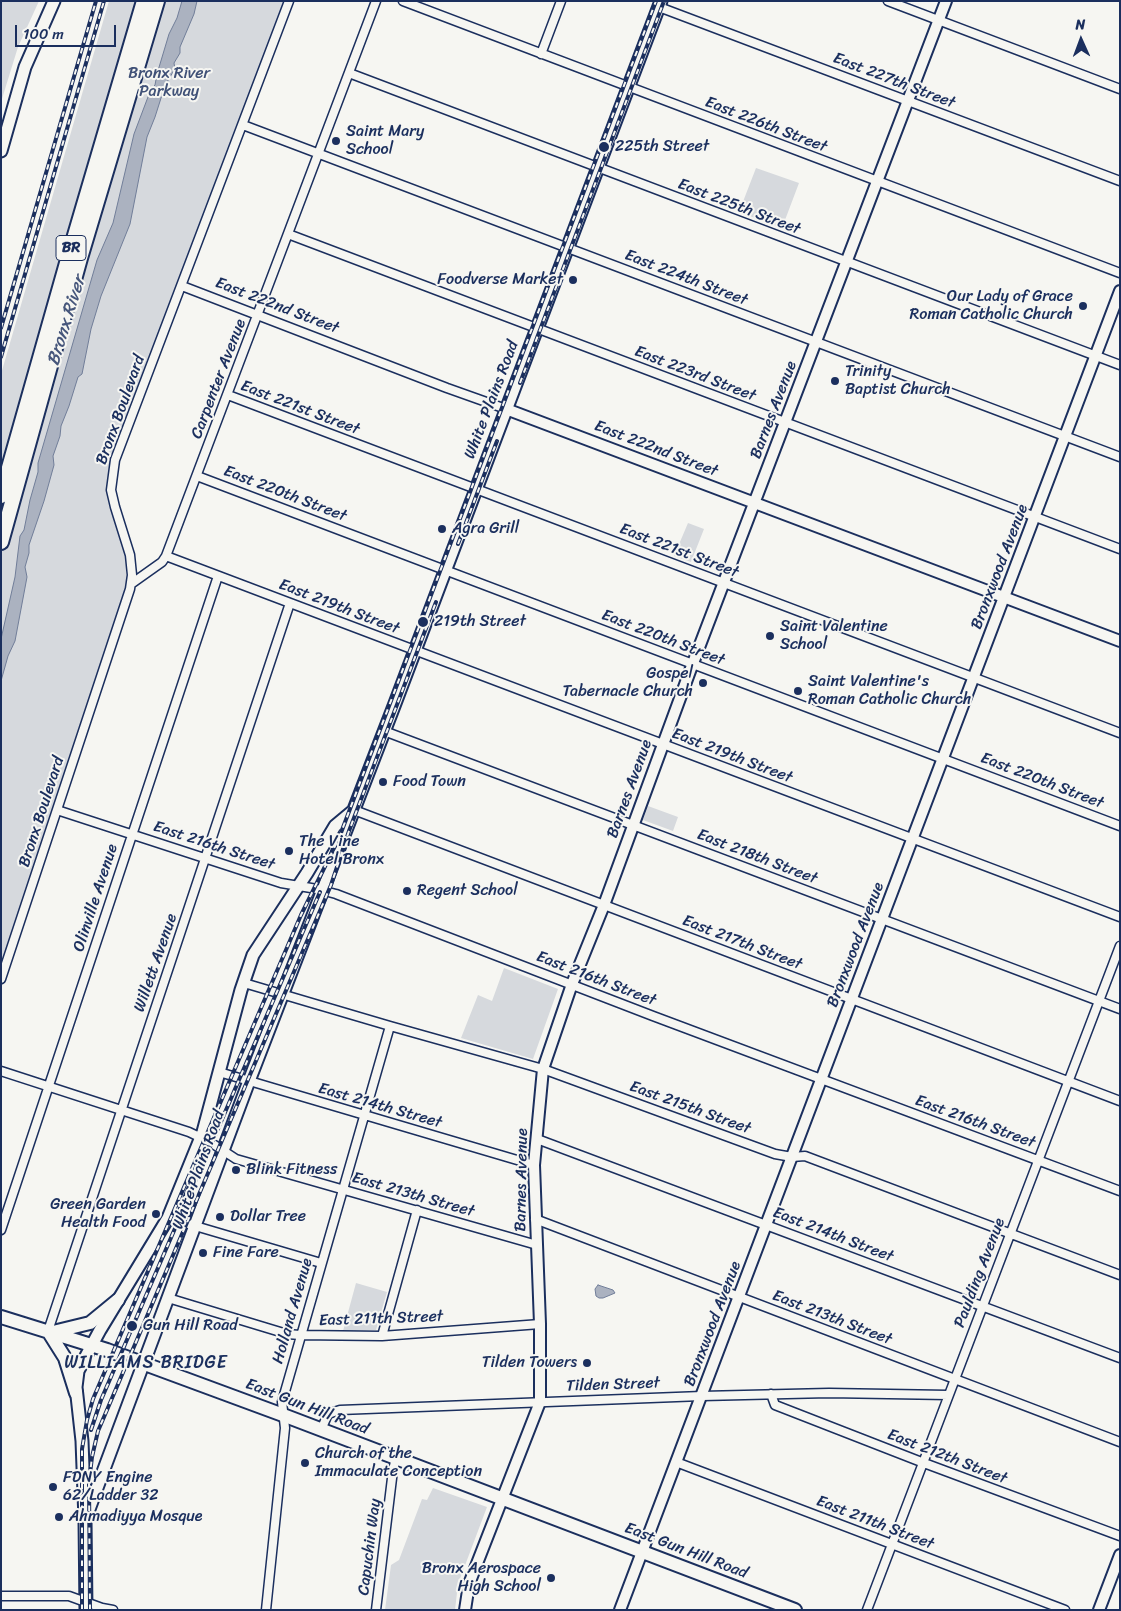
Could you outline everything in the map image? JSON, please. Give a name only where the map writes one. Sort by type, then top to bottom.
[{"type":"highway","name":"BR","points":[[1,496],[68,256],[144,1]]},
{"type":"highway","name":"BR","points":[[1,542],[67,306],[157,1]]},
{"type":"main road","points":[[1,151],[25,67],[54,1]]},
{"type":"main road","name":"White Plains Road","points":[[85,1520],[249,1081],[284,994],[660,4]]},
{"type":"main road","name":"White Plains Road","points":[[86,1606],[85,1520],[76,1393],[78,1370],[168,1218],[201,1137],[244,983],[255,951],[307,873],[335,826],[354,810]]},
{"type":"main road","name":"White Plains Road","points":[[307,873],[345,833]]},
{"type":"main road","points":[[76,1393],[64,1358],[50,1332],[92,1322],[118,1300]]},
{"type":"main road","name":"East Gun Hill Road","points":[[1,1317],[92,1345],[283,1415],[642,1552],[779,1607],[795,1610]]},
{"type":"main road","points":[[82,1460],[86,1465],[92,1467],[106,1461]]},
{"type":"street","name":"Bronx Boulevard","points":[[1,979],[131,584],[130,555],[111,490],[112,472],[117,454],[289,1]]},
{"type":"street","name":"Carpenter Avenue","points":[[131,584],[162,562],[166,556],[376,1]]},
{"type":"street","name":"East 226th Street","points":[[403,1],[628,88],[1120,273]]},
{"type":"street","points":[[541,54],[561,1]]},
{"type":"street","points":[[888,1],[1120,89]]},
{"type":"street","name":"Barnes Avenue","points":[[465,1610],[468,1584],[540,1402],[540,1324],[534,1165],[543,1069],[572,984],[604,905],[632,824],[946,1]]},
{"type":"street","name":"East 227th Street","points":[[660,4],[1120,181]]},
{"type":"street","name":"East 225th Street","points":[[349,73],[1120,365]]},
{"type":"street","name":"East 224th Street","points":[[243,125],[1120,457]]},
{"type":"street","name":"East 223rd Street","points":[[288,234],[1120,549]]},
{"type":"street","name":"East 222nd Street","points":[[182,286],[447,388],[1120,641]]},
{"type":"street","name":"Bronxwood Avenue","points":[[620,1610],[1120,291]]},
{"type":"street","name":"East 221st Street","points":[[228,395],[1120,733]]},
{"type":"street","name":"East 220th Street","points":[[197,476],[1120,826]]},
{"type":"street","name":"East 219th Street","points":[[166,556],[1120,918]]},
{"type":"street","name":"Olinville Avenue","points":[[1,1230],[218,576]]},
{"type":"street","name":"Willett Avenue","points":[[50,1332],[120,1110],[290,603]]},
{"type":"street","name":"East 218th Street","points":[[384,731],[1120,1009]]},
{"type":"street","name":"East 216th Street","points":[[57,810],[281,883],[323,890],[1120,1191]]},
{"type":"street","name":"East 217th Street","points":[[354,810],[1120,1101]]},
{"type":"street","name":"Paulding Avenue","points":[[867,1610],[1120,946]]},
{"type":"street","name":"East 215th Street","points":[[244,983],[543,1069],[775,1154],[792,1157],[805,1156],[1120,1275]]},
{"type":"street","name":"Holland Avenue","points":[[266,1610],[285,1428],[282,1402],[390,1026]]},
{"type":"street","name":"East 213th Street","points":[[1,1071],[201,1137],[234,1158],[536,1245]]},
{"type":"street","name":"East 214th Street","points":[[219,1072],[534,1165]]},
{"type":"street","name":"East 214th Street","points":[[537,1139],[1120,1358]]},
{"type":"street","points":[[382,1336],[417,1210]]},
{"type":"street","points":[[168,1218],[321,1263]]},
{"type":"street","name":"East 213th Street","points":[[535,1219],[1120,1442]]},
{"type":"street","name":"East 211th Street","points":[[168,1298],[287,1334],[300,1335],[382,1336],[540,1324]]},
{"type":"street","name":"Tilden Street","points":[[321,1430],[328,1414],[340,1410],[771,1394],[948,1395]]},
{"type":"street","name":"East 212th Street","points":[[771,1394],[775,1405],[1120,1536]]},
{"type":"street","name":"Capuchin Way","points":[[376,1610],[396,1458]]},
{"type":"street","name":"East 211th Street","points":[[676,1462],[1064,1610]]},
{"type":"street","points":[[1099,1610],[1120,1555]]},
{"type":"street","points":[[1,1596],[69,1596],[86,1606],[113,1610]]},
{"type":"green space","points":[[1,1],[39,1],[18,47],[1,102]]},
{"type":"green space","name":"Bronx River Parkway","points":[[109,1],[285,1],[115,450],[108,484],[111,508],[125,551],[127,563],[126,591],[1,967],[1,374]]},
{"type":"green space","points":[[756,168],[799,183],[782,228],[739,212]]},
{"type":"green space","points":[[688,523],[704,529],[691,562],[674,556]]},
{"type":"green space","points":[[648,806],[678,817],[673,831],[643,820]]},
{"type":"green space","points":[[504,968],[558,989],[533,1059],[461,1038],[478,995],[492,1001]]},
{"type":"green space","points":[[356,1283],[387,1292],[376,1330],[343,1331]]},
{"type":"green space","points":[[433,1488],[487,1507],[458,1584],[455,1610],[385,1610],[391,1565],[399,1560],[422,1499],[427,1500]]},
{"type":"shaded area","points":[[182,1],[197,1],[194,14],[180,47],[180,53],[174,63],[175,69],[168,80],[167,88],[162,95],[147,137],[130,224],[101,296],[91,329],[82,374],[78,377],[61,426],[60,436],[53,456],[54,465],[29,545],[25,567],[27,577],[15,641],[8,656],[1,681],[1,639],[15,577],[20,536],[24,530],[38,472],[38,463],[97,260],[113,223],[134,134],[151,89],[155,85],[169,34],[177,18]]},
{"type":"shaded area","points":[[598,1285],[613,1290],[615,1293],[599,1298],[596,1296],[595,1289]]},
{"type":"railway","points":[[1,328],[96,1]]},
{"type":"railway","points":[[1,357],[104,1]]},
{"type":"railway","points":[[82,1610],[82,1449],[93,1399],[301,915],[339,838],[656,1]]},
{"type":"railway","points":[[520,383],[664,1]]},
{"type":"railway","points":[[458,544],[497,441]]},
{"type":"railway","points":[[90,1610],[89,1482],[98,1431],[331,885],[349,831],[436,602]]},
{"type":"railway","points":[[91,1430],[101,1400],[320,892]]},
{"type":"place","name":"Saint Mary School","points":[[336,141]]},
{"type":"place","name":"225th Street","points":[[604,147]]},
{"type":"place","name":"Foodverse Market","points":[[573,280]]},
{"type":"place","name":"Our Lady of Grace Roman Catholic Church","points":[[1083,306]]},
{"type":"place","name":"Trinity Baptist Church","points":[[835,381]]},
{"type":"place","name":"Agra Grill","points":[[442,529]]},
{"type":"place","name":"219th Street","points":[[423,622]]},
{"type":"place","name":"Saint Valentine School","points":[[770,636]]},
{"type":"place","name":"Gospel Tabernacle Church","points":[[703,683]]},
{"type":"place","name":"Saint Valentine's Roman Catholic Church","points":[[798,691]]},
{"type":"place","name":"Food Town","points":[[383,782]]},
{"type":"place","name":"The Vine Hotel Bronx","points":[[289,851]]},
{"type":"place","name":"Regent School","points":[[407,891]]},
{"type":"place","name":"Blink Fitness","points":[[236,1170]]},
{"type":"place","name":"Green Garden Health Food","points":[[156,1214]]},
{"type":"place","name":"Dollar Tree","points":[[220,1217]]},
{"type":"place","name":"Fine Fare","points":[[203,1253]]},
{"type":"place","name":"Gun Hill Road","points":[[132,1326]]},
{"type":"place","name":"Tilden Towers","points":[[587,1363]]},
{"type":"place","name":"Church of the Immaculate Conception","points":[[305,1463]]},
{"type":"place","name":"FDNY Engine 62/Ladder 32","points":[[53,1487]]},
{"type":"place","name":"Ahmadiyya Mosque","points":[[59,1517]]},
{"type":"place","name":"Bronx Aerospace High School","points":[[551,1578]]},
{"type":"district","name":"WILLIAMS BRIDGE","points":[[146,1363]]},
{"type":"water label","name":"Bronx River","points":[[67,321]]}]
